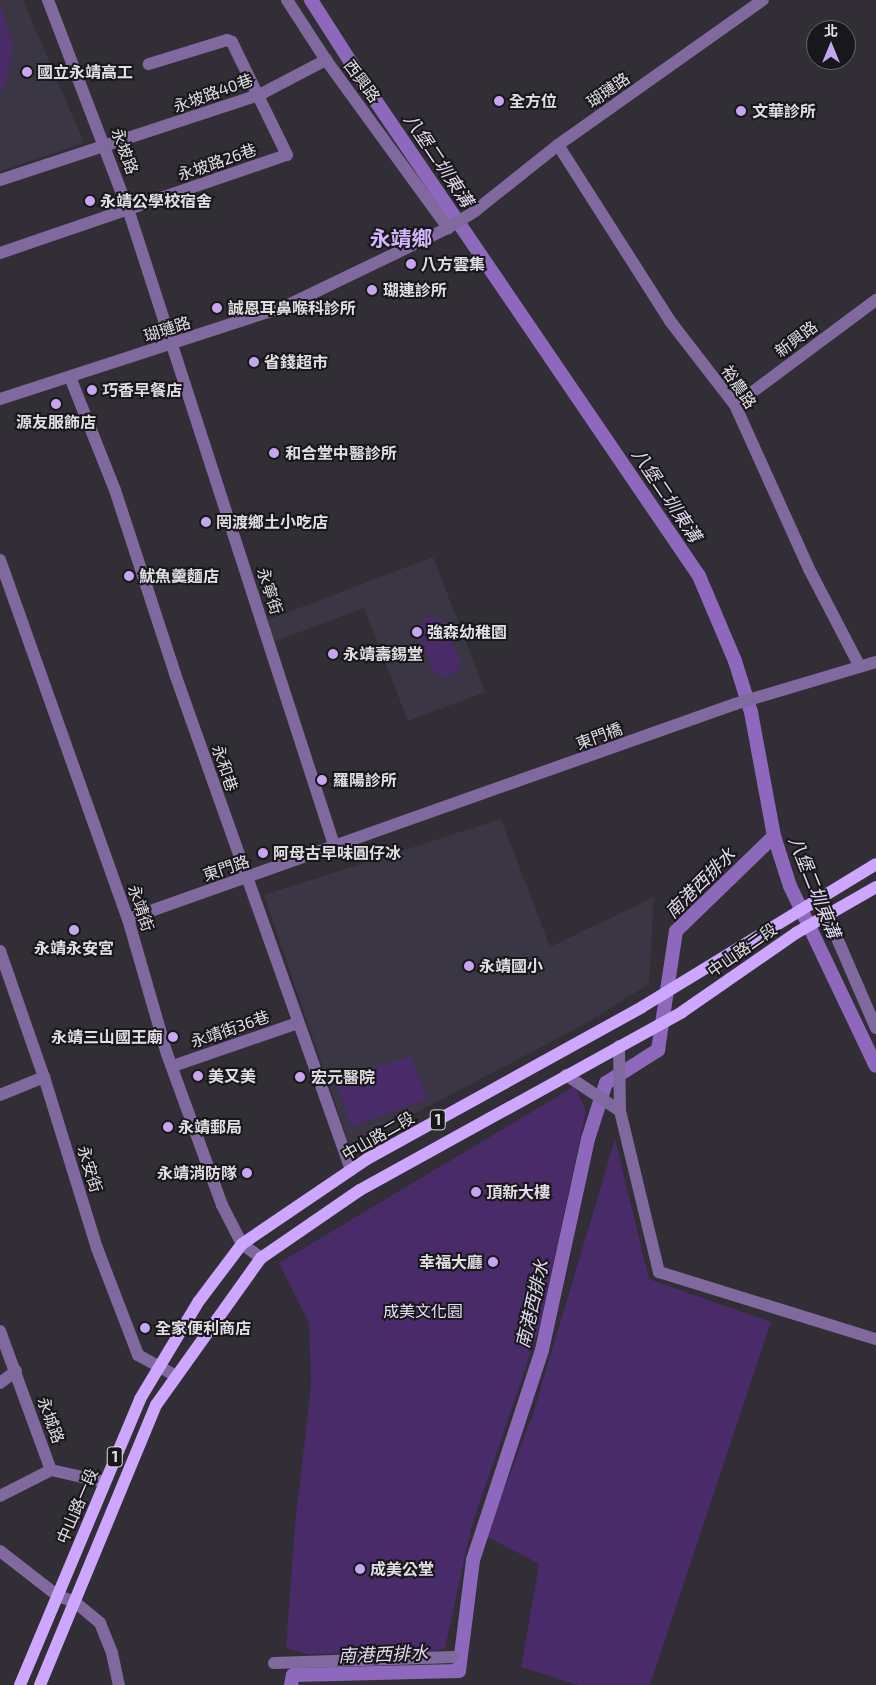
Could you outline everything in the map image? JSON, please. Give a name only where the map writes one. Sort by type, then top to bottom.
[{"type":"main road","name":"中山路二段","points":[[242,1244],[351,1170],[642,1007],[789,914],[876,864]]},
{"type":"main road","name":"1","points":[[827,915],[876,887]]},
{"type":"main road","name":"中山路二段","points":[[619,1046],[682,1012],[796,933],[827,915]]},
{"type":"main road","name":"1","points":[[40,1685],[156,1406],[261,1258],[360,1190],[619,1046]]},
{"type":"main road","name":"中山路一段","points":[[20,1685],[140,1399],[199,1301],[242,1244]]},
{"type":"street","name":"永坡路","points":[[48,0],[107,147],[170,346]]},
{"type":"street","name":"西興路","points":[[287,0],[326,60],[448,228]]},
{"type":"street","name":"瑚璉路","points":[[0,399],[170,346],[286,306],[448,228],[475,212],[558,145],[763,0]]},
{"type":"street","points":[[149,64],[227,40],[232,42],[259,95]]},
{"type":"street","name":"永坡路40巷","points":[[0,180],[107,147],[259,95],[326,60]]},
{"type":"street","name":"永坡路26巷","points":[[0,252],[287,155],[259,95]]},
{"type":"street","name":"裕農路","points":[[558,145],[670,321],[735,405],[809,569],[860,667]]},
{"type":"street","name":"新興路","points":[[735,405],[876,300]]},
{"type":"street","name":"永寧街","points":[[170,346],[210,456],[335,848]]},
{"type":"street","name":"永和巷","points":[[70,377],[114,490],[246,879],[351,1170]]},
{"type":"street","name":"永靖街","points":[[0,560],[128,919],[173,1066],[225,1212],[242,1244],[261,1258]]},
{"type":"street","name":"東門橋","points":[[335,848],[735,704],[876,662]]},
{"type":"street","name":"東門路","points":[[128,919],[335,848]]},
{"type":"street","points":[[827,915],[876,1028]]},
{"type":"street","name":"永安街","points":[[0,950],[44,1077],[97,1248],[138,1355],[176,1376]]},
{"type":"street","name":"永靖街36巷","points":[[173,1066],[298,1023]]},
{"type":"street","points":[[619,1046],[620,1111],[659,1272],[876,1339]]},
{"type":"street","points":[[566,1075],[620,1111]]},
{"type":"street","points":[[0,1095],[44,1077]]},
{"type":"street","name":"永城路","points":[[0,1331],[52,1470],[104,1482]]},
{"type":"street","points":[[0,1383],[16,1371]]},
{"type":"street","points":[[0,1496],[52,1470]]},
{"type":"street","points":[[0,1551],[58,1596],[75,1602],[100,1623],[112,1653],[119,1685]]},
{"type":"street","points":[[274,1663],[453,1657]]},
{"type":"shaded area","name":"國立永靖高工","points":[[0,0],[23,0],[84,143],[0,171]]},
{"type":"shaded area","name":"強森幼稚園","points":[[433,557],[485,692],[408,721],[364,608],[273,642],[265,621]]},
{"type":"shaded area","name":"永靖國小","points":[[501,819],[550,947],[654,897],[649,984],[583,1025],[389,1127],[349,1144],[264,895]]},
{"type":"green space","points":[[0,3],[13,44],[8,76],[0,94]]},
{"type":"green space","points":[[426,616],[440,618],[444,622],[460,662],[460,668],[448,678],[434,672],[416,630]]},
{"type":"green space","points":[[410,1056],[428,1099],[351,1127],[336,1080]]},
{"type":"green space","name":"成美文化園","points":[[575,1086],[586,1111],[540,1325],[471,1528],[445,1648],[430,1653],[306,1654],[286,1648],[295,1525],[311,1386],[309,1323],[279,1263]]},
{"type":"green space","points":[[615,1139],[649,1279],[771,1322],[650,1685],[578,1685],[521,1667],[539,1564],[486,1536],[533,1414]]},
{"type":"waterway","name":"八堡二圳東溝","points":[[311,0],[373,97],[699,576],[735,661],[751,712],[774,836],[790,886],[876,1066]]},
{"type":"waterway","name":"南港西排水","points":[[291,1685],[293,1675],[459,1671],[473,1560],[542,1350],[588,1139],[606,1083],[658,1050],[676,931],[774,836]]},
{"type":"place","name":"國立永靖高工","points":[[27,72]]},
{"type":"place","name":"全方位","points":[[499,101]]},
{"type":"place","name":"文華診所","points":[[741,111]]},
{"type":"place","name":"永靖公學校宿舍","points":[[90,201]]},
{"type":"place","name":"八方雲集","points":[[411,264]]},
{"type":"place","name":"瑚連診所","points":[[372,290]]},
{"type":"place","name":"誠恩耳鼻喉科診所","points":[[217,308]]},
{"type":"place","name":"省錢超市","points":[[254,362]]},
{"type":"place","name":"巧香早餐店","points":[[92,390]]},
{"type":"place","name":"源友服飾店","points":[[56,404]]},
{"type":"place","name":"和合堂中醫診所","points":[[274,453]]},
{"type":"place","name":"罔渡鄉土小吃店","points":[[206,522]]},
{"type":"place","name":"魷魚羹麵店","points":[[129,576]]},
{"type":"place","name":"強森幼稚園","points":[[417,632]]},
{"type":"place","name":"永靖壽錫堂","points":[[333,654]]},
{"type":"place","name":"羅陽診所","points":[[322,780]]},
{"type":"place","name":"阿母古早味圓仔冰","points":[[263,853]]},
{"type":"place","name":"永靖永安宮","points":[[74,930]]},
{"type":"place","name":"永靖國小","points":[[469,966]]},
{"type":"place","name":"永靖三山國王廟","points":[[173,1037]]},
{"type":"place","name":"美又美","points":[[198,1076]]},
{"type":"place","name":"宏元醫院","points":[[300,1077]]},
{"type":"place","name":"永靖郵局","points":[[168,1127]]},
{"type":"place","name":"永靖消防隊","points":[[247,1173]]},
{"type":"place","name":"頂新大樓","points":[[476,1192]]},
{"type":"place","name":"幸福大廳","points":[[493,1262]]},
{"type":"place","name":"全家便利商店","points":[[145,1328]]},
{"type":"place","name":"成美公堂","points":[[360,1569]]},
{"type":"district","name":"永靖鄉","points":[[401,238]]}]
